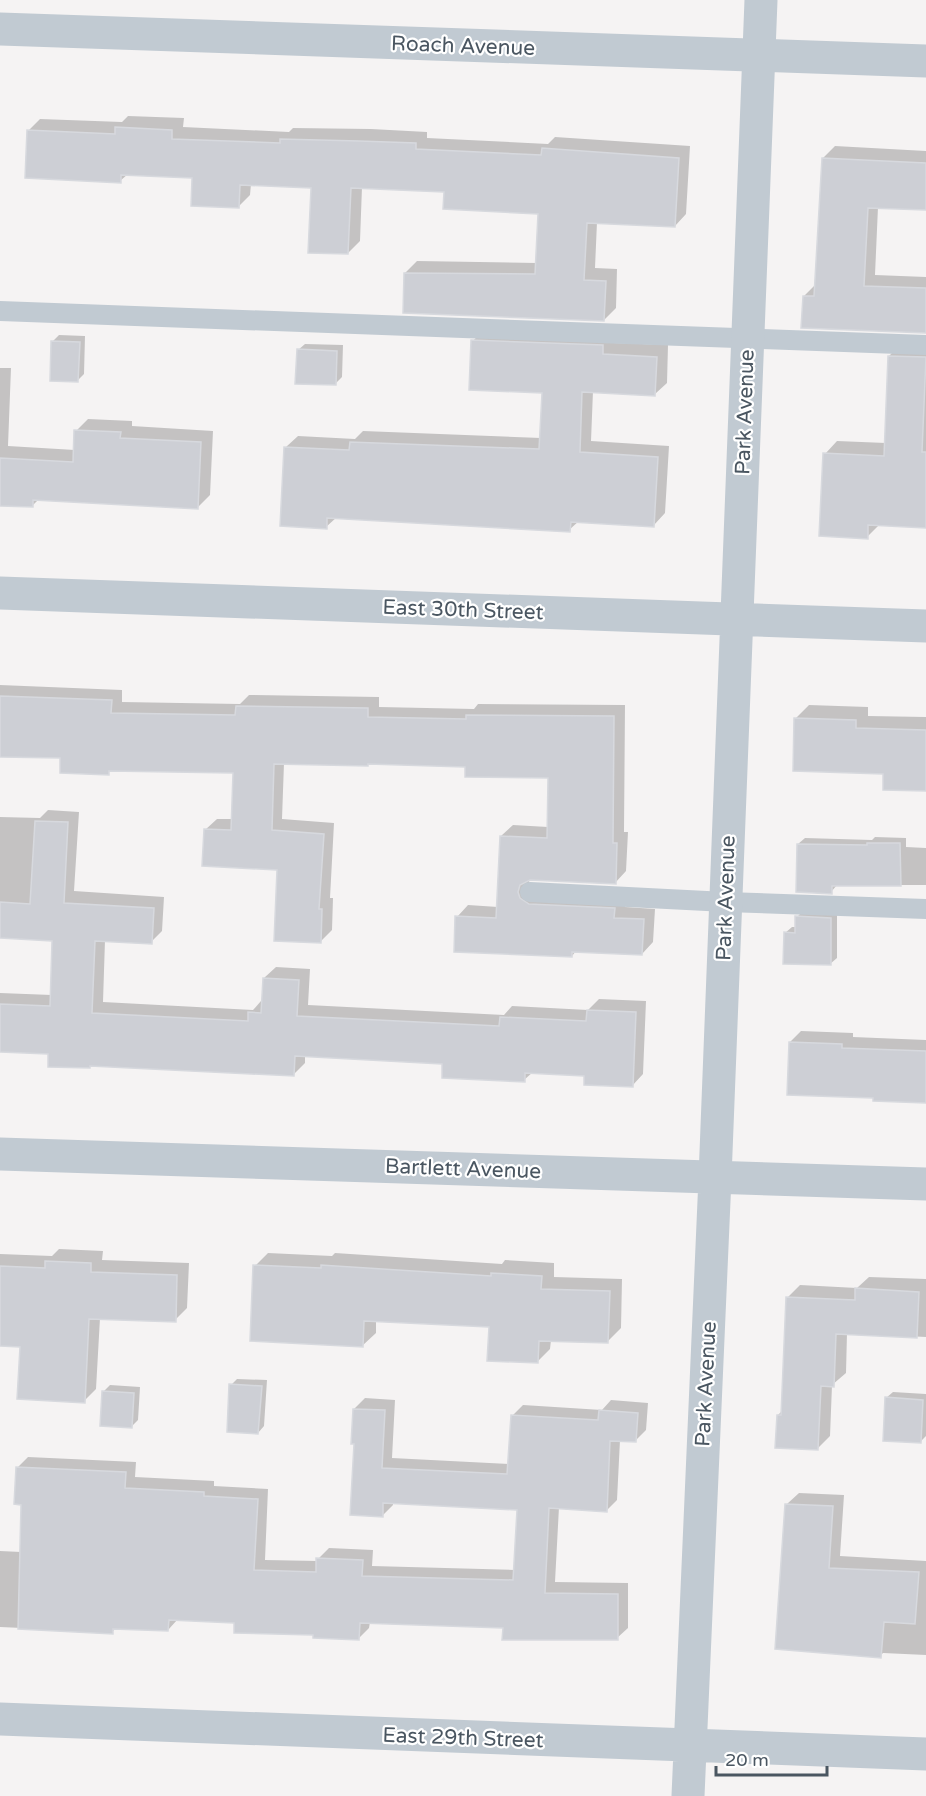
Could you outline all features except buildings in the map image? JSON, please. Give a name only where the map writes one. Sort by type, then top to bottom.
[{"type":"street","name":"Park Avenue","points":[[688,1796],[715,1178],[761,0]]},
{"type":"street","name":"Roach Avenue","points":[[0,29],[926,62]]},
{"type":"street","name":"East 30th Street","points":[[0,593],[926,626]]},
{"type":"street","name":"Bartlett Avenue","points":[[0,1154],[926,1184]]},
{"type":"street","name":"East 29th Street","points":[[0,1719],[690,1747],[926,1754]]},
{"type":"lane","points":[[0,311],[926,345]]},
{"type":"lane","points":[[530,892],[926,909]]}]
